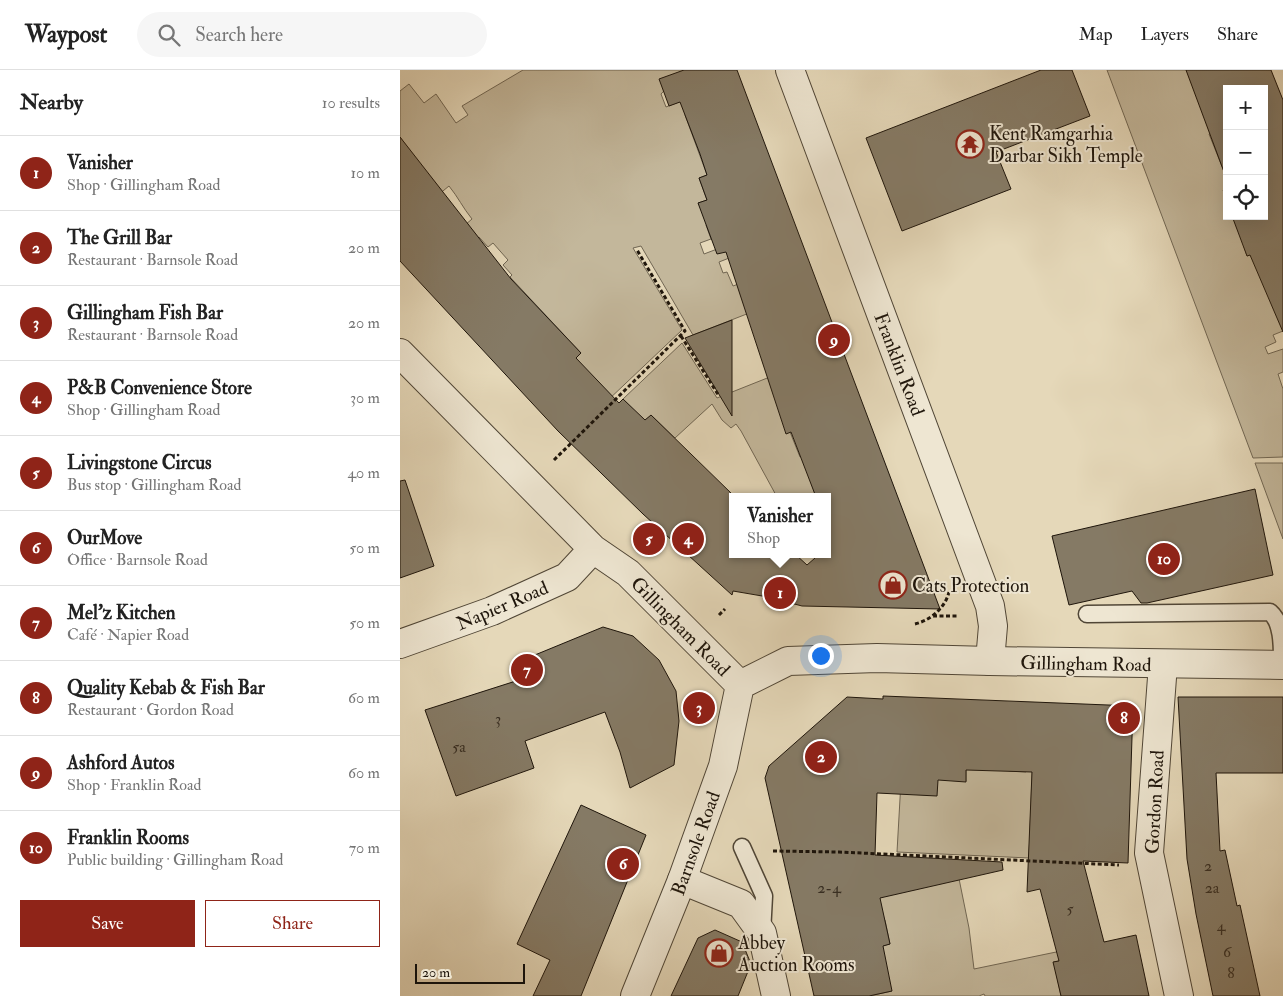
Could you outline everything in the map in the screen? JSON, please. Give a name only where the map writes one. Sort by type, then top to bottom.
[{"type":"street","name":"Franklin Road","points":[[790,70],[990,606],[992,626],[990,661]]},
{"type":"street","name":"Gillingham Road","points":[[400,353],[593,549],[628,573],[740,685],[788,662],[877,658],[1282,665]]},
{"type":"street","name":"Napier Road","points":[[400,644],[492,611],[567,577],[593,549]]},
{"type":"street","name":"Gordon Road","points":[[1163,664],[1149,853],[1179,996]]},
{"type":"street","name":"Barnsole Road","points":[[635,996],[682,880],[723,766],[740,685]]},
{"type":"street","points":[[682,880],[742,904],[762,933],[776,996]]},
{"type":"lane","points":[[1087,614],[1270,612],[1274,616],[1282,635],[1282,665]]},
{"type":"lane","points":[[742,847],[764,896],[762,933]]},
{"type":"path","points":[[554,460],[686,331],[638,250]]},
{"type":"path","points":[[681,336],[718,396]]},
{"type":"path","points":[[911,624],[921,622],[932,616],[944,604],[949,590]]},
{"type":"path","points":[[719,615],[725,609]]},
{"type":"path","points":[[766,852],[776,850],[839,852],[1126,865]]},
{"type":"shaded area","points":[[523,70],[684,70],[661,94],[666,107],[699,94],[685,115],[707,175],[699,178],[707,200],[698,203],[729,216],[706,225],[711,239],[700,243],[704,254],[754,235],[742,253],[719,262],[723,273],[727,272],[733,286],[752,279],[762,308],[693,335],[641,246],[633,248],[682,330],[606,402],[559,375],[581,353],[510,277],[512,275],[503,265],[508,260],[493,243],[488,247],[479,237],[472,243],[443,244],[472,219],[449,186],[415,214],[415,158],[400,137],[400,91],[409,84],[424,103],[436,94],[456,123],[468,115],[462,106]]},
{"type":"shaded area","points":[[1107,70],[1187,70],[1223,121],[1223,129],[1209,134],[1223,169],[1223,220],[1264,220],[1244,247],[1247,256],[1254,254],[1283,331],[1273,335],[1276,342],[1265,347],[1268,354],[1283,349],[1283,372],[1278,374],[1283,389],[1283,457],[1253,458]]},
{"type":"shaded area","points":[[682,343],[717,398],[800,365],[790,432],[800,457],[803,456],[815,493],[775,493],[741,431],[736,424],[731,428],[722,420],[712,404],[675,438],[651,415],[628,438],[633,409],[623,399]]},
{"type":"shaded area","points":[[1255,463],[1283,463],[1283,539]]},
{"type":"shaded area","points":[[1033,747],[1029,858],[897,852],[901,781],[939,748],[966,781],[966,759],[1010,771],[1026,772]]},
{"type":"shaded area","points":[[955,859],[969,928],[974,969],[1090,945],[1092,953],[1054,962],[1061,996],[985,996],[984,994],[979,996],[869,996],[892,991],[854,952],[890,944],[885,920],[842,916]]},
{"type":"building","points":[[684,70],[737,70],[940,609],[802,606],[768,597],[733,591],[732,595],[643,514],[558,431],[400,261],[400,137],[511,279],[581,353],[576,358],[619,403],[623,399],[645,420],[651,415],[731,493],[729,493],[729,558],[799,558],[807,565],[815,558],[831,558],[831,493],[814,493],[791,432],[786,434],[726,252],[717,254],[698,203],[707,200],[699,178],[707,175],[700,154],[680,102],[669,106],[659,79]]},
{"type":"building","points":[[1041,70],[1072,70],[1090,116],[996,152],[1011,189],[902,231],[866,138]]},
{"type":"building","points":[[1186,70],[1271,70],[1283,100],[1283,332],[1250,255],[1247,256],[1234,220],[1268,220],[1268,85],[1223,85],[1223,169]]},
{"type":"building","points":[[732,320],[732,416],[685,338]]},
{"type":"building","points":[[405,480],[434,566],[400,578],[400,481]]},
{"type":"building","points":[[1255,489],[1273,575],[1147,603],[1141,603],[1132,591],[1069,605],[1052,536]]},
{"type":"building","points":[[603,627],[633,636],[659,660],[676,691],[679,721],[674,765],[630,788],[620,752],[605,712],[525,741],[534,768],[456,796],[425,710],[519,680],[513,664]]},
{"type":"building","points":[[883,696],[1133,706],[1128,863],[1083,861],[1104,942],[1136,935],[1149,996],[1061,996],[1053,962],[1059,961],[1040,889],[1027,892],[1032,772],[966,770],[966,782],[938,780],[937,796],[877,793],[875,855],[1002,862],[1003,870],[880,898],[890,944],[883,946],[892,991],[869,996],[814,996],[765,778],[769,766],[847,697],[883,699]]},
{"type":"building","points":[[1178,697],[1283,697],[1283,773],[1216,773],[1220,851],[1225,850],[1237,906],[1240,905],[1260,996],[1213,996],[1187,859]]},
{"type":"building","points":[[581,805],[646,835],[581,996],[533,996],[550,960],[517,944]]},
{"type":"building","name":"Abbey Auction Rooms","points":[[715,930],[742,942],[751,964],[738,996],[671,996],[698,938]]},
{"type":"place","name":"Kent Ramgarhia Darbar Sikh Temple","points":[[970,144]]},
{"type":"place","name":"Ashford Autos","points":[[834,340]]},
{"type":"place","name":"Livingstone Circus","points":[[649,539]]},
{"type":"place","name":"P&B Convenience Store","points":[[688,539]]},
{"type":"place","name":"Franklin Rooms","points":[[1164,559]]},
{"type":"place","name":"Cats Protection","points":[[893,585]]},
{"type":"place","name":"Vanisher","points":[[780,593]]},
{"type":"place","name":"Mel'z Kitchen","points":[[527,670]]},
{"type":"place","name":"Gillingham Fish Bar","points":[[699,708]]},
{"type":"place","name":"Quality Kebab & Fish Bar","points":[[1124,718]]},
{"type":"place","name":"The Grill Bar","points":[[821,757]]},
{"type":"place","name":"OurMove","points":[[623,864]]},
{"type":"place","name":"Abbey Auction Rooms","points":[[719,953]]}]
